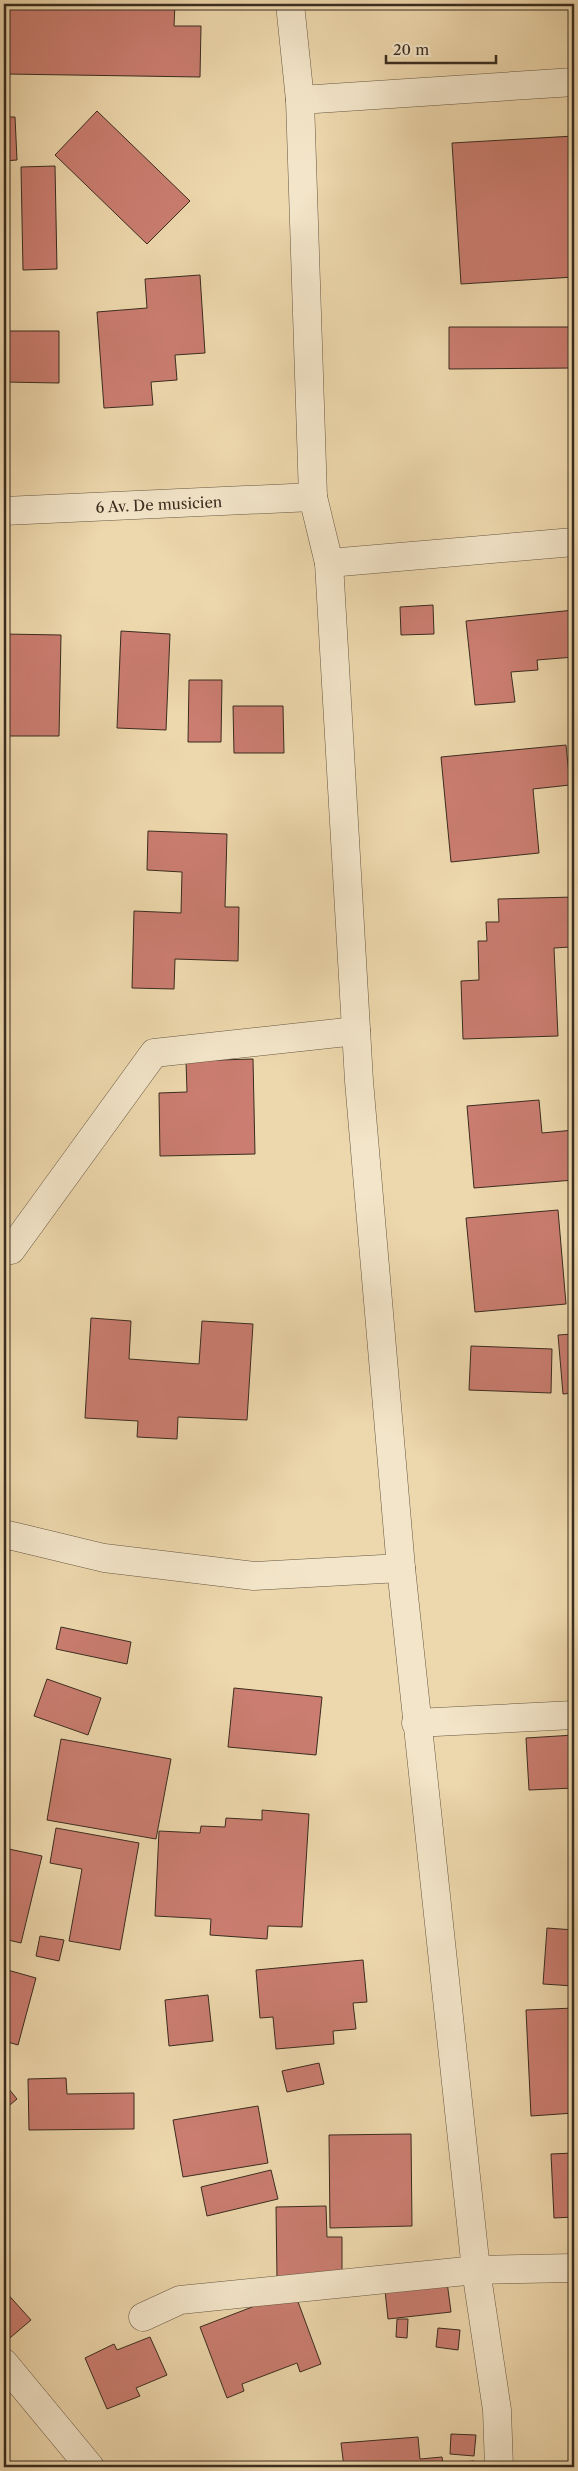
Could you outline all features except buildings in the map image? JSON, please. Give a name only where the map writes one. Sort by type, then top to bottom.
[{"type":"street","points":[[290,4],[300,100],[313,497],[329,563],[356,1031],[416,1723],[476,2270],[497,2410],[500,2467]]},
{"type":"street","points":[[300,100],[574,82]]},
{"type":"street","name":"6 Av. De musicien","points":[[4,511],[313,497]]},
{"type":"street","points":[[329,563],[574,542]]},
{"type":"street","points":[[11,1250],[154,1053],[356,1031]]},
{"type":"street","points":[[4,1534],[104,1558],[254,1576],[402,1568]]},
{"type":"street","points":[[416,1723],[574,1715]]},
{"type":"street","points":[[143,2317],[180,2300],[476,2270],[574,2268]]},
{"type":"street","points":[[4,2363],[90,2467]]}]
